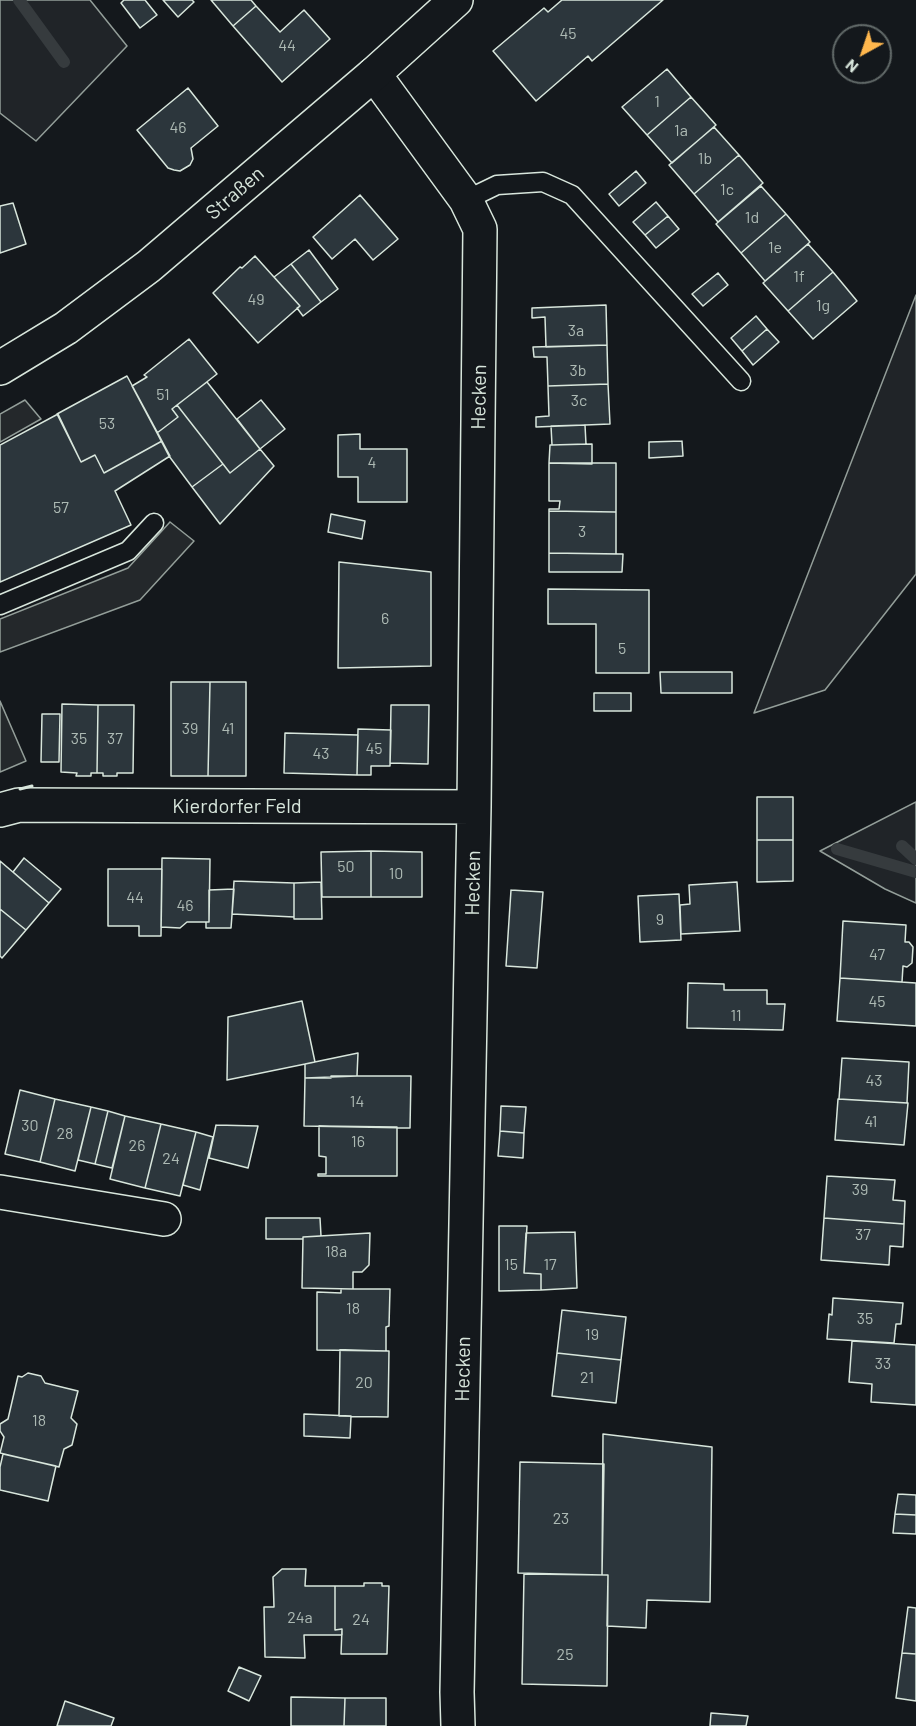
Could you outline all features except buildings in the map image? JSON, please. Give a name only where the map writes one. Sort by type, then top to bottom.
[{"type":"street","name":"Straßen","points":[[0,368],[66,328],[149,266],[374,74],[456,0]]},
{"type":"street","name":"Hecken","points":[[374,74],[466,200],[480,229],[474,807],[458,1726]]},
{"type":"street","name":"Kierdorfer Feld","points":[[0,810],[19,805],[474,807]]},
{"type":"street","points":[[0,1192],[164,1219]]},
{"type":"lane","points":[[466,200],[497,185],[543,182],[572,195],[741,381]]},
{"type":"lane","points":[[0,605],[128,551],[154,523]]},
{"type":"shaded area","points":[[0,0],[90,0],[127,46],[36,141],[0,113]]},
{"type":"shaded area","points":[[916,295],[916,574],[825,690],[754,713]]},
{"type":"shaded area","points":[[25,400],[41,419],[0,442],[0,414]]},
{"type":"shaded area","points":[[170,522],[194,541],[140,600],[0,652],[0,619],[128,568]]},
{"type":"shaded area","points":[[0,701],[26,761],[0,772]]},
{"type":"shaded area","points":[[916,802],[916,903],[885,889],[820,851]]},
{"type":"waterway","points":[[19,0],[64,62]]},
{"type":"waterway","points":[[902,846],[916,859]]},
{"type":"waterway","points":[[837,849],[916,872]]},
{"type":"wall","points":[[20,789],[32,786]]}]
